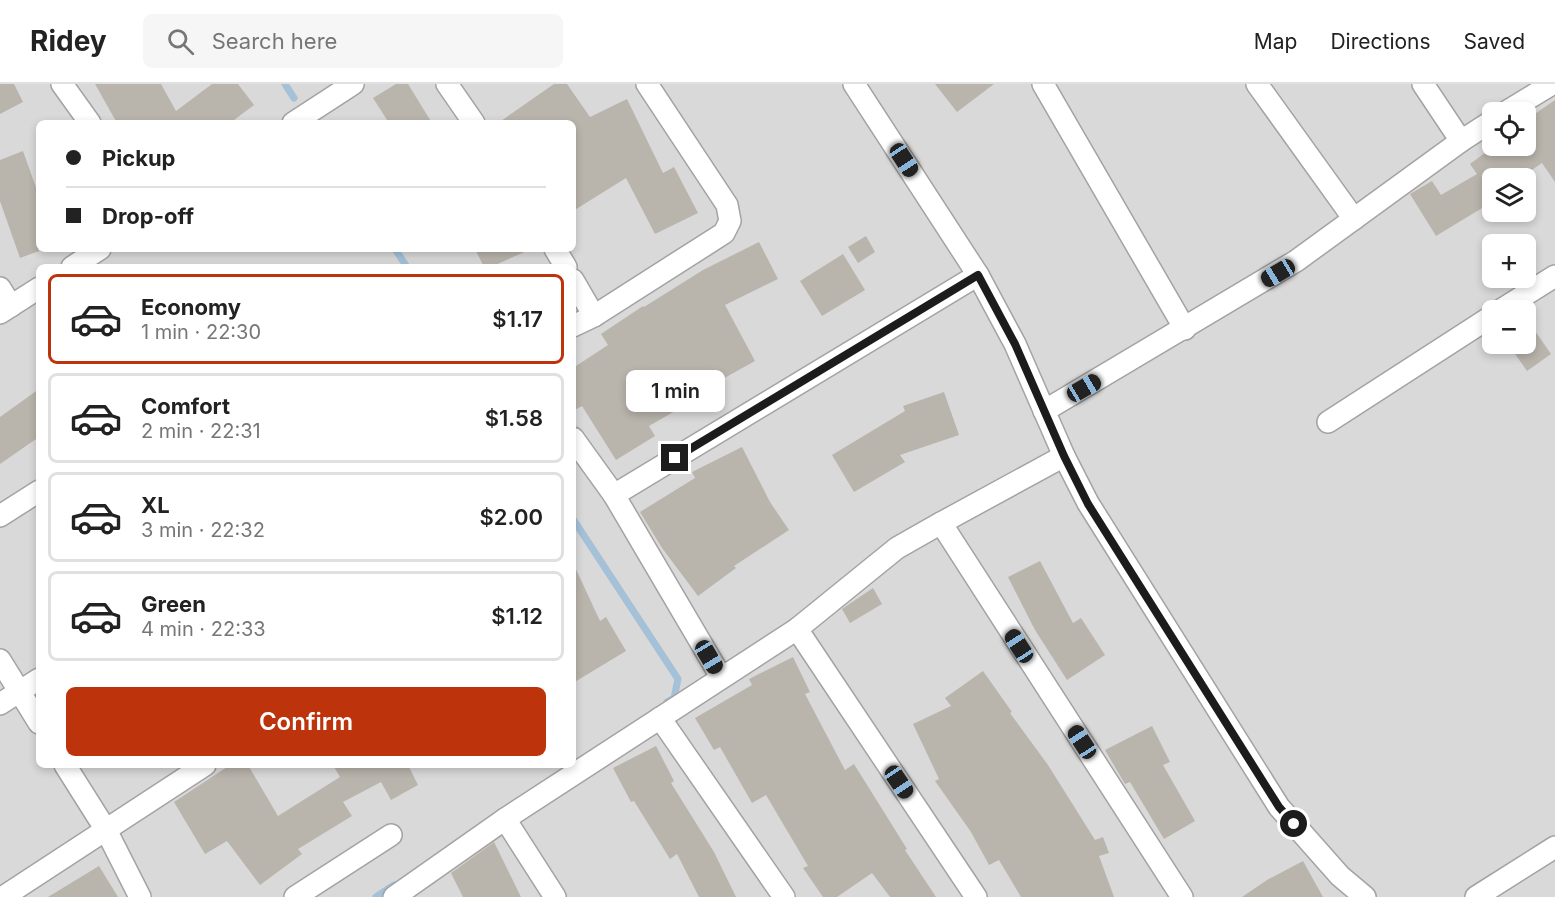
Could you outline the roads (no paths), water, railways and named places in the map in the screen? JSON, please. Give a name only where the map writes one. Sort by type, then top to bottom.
[{"type":"street","points":[[62,84],[88,120]]},
{"type":"street","points":[[299,120],[353,84]]},
{"type":"street","points":[[447,84],[472,120]]},
{"type":"street","points":[[576,325],[594,316],[723,233],[730,221],[727,205],[647,84]]},
{"type":"street","points":[[854,84],[978,275],[1015,344],[1064,456],[1088,504],[1279,807],[1340,876],[1365,897]]},
{"type":"street","points":[[1042,84],[1185,329]]},
{"type":"street","points":[[1257,84],[1354,219]]},
{"type":"street","points":[[1424,84],[1461,141]]},
{"type":"street","points":[[1522,102],[1552,84]]},
{"type":"street","points":[[1044,411],[1296,261],[1482,127]]},
{"type":"street","points":[[77,264],[95,252]]},
{"type":"street","points":[[614,495],[978,275]]},
{"type":"street","points":[[1517,300],[1555,276]]},
{"type":"street","points":[[576,285],[594,316]]},
{"type":"street","points":[[4,302],[36,289]]},
{"type":"street","points":[[1328,422],[1482,322]]},
{"type":"street","points":[[576,442],[614,495],[721,677]]},
{"type":"street","points":[[394,897],[505,819],[797,629],[897,548],[1064,456]]},
{"type":"street","points":[[0,516],[36,493]]},
{"type":"street","points":[[941,522],[1182,897]]},
{"type":"street","points":[[797,629],[976,897]]},
{"type":"street","points":[[0,660],[36,718]]},
{"type":"street","points":[[0,704],[36,681]]},
{"type":"street","points":[[660,718],[784,897]]},
{"type":"street","points":[[67,768],[106,830],[140,897]]},
{"type":"street","points":[[3,897],[200,768]]},
{"type":"street","points":[[505,819],[555,897]]},
{"type":"street","points":[[295,897],[391,836]]},
{"type":"street","points":[[1476,897],[1555,847]]},
{"type":"waterway","points":[[285,84],[294,98]]},
{"type":"waterway","points":[[397,252],[405,264]]},
{"type":"waterway","points":[[576,524],[678,679],[674,698],[667,702]]},
{"type":"waterway","points":[[376,897],[394,885]]}]
